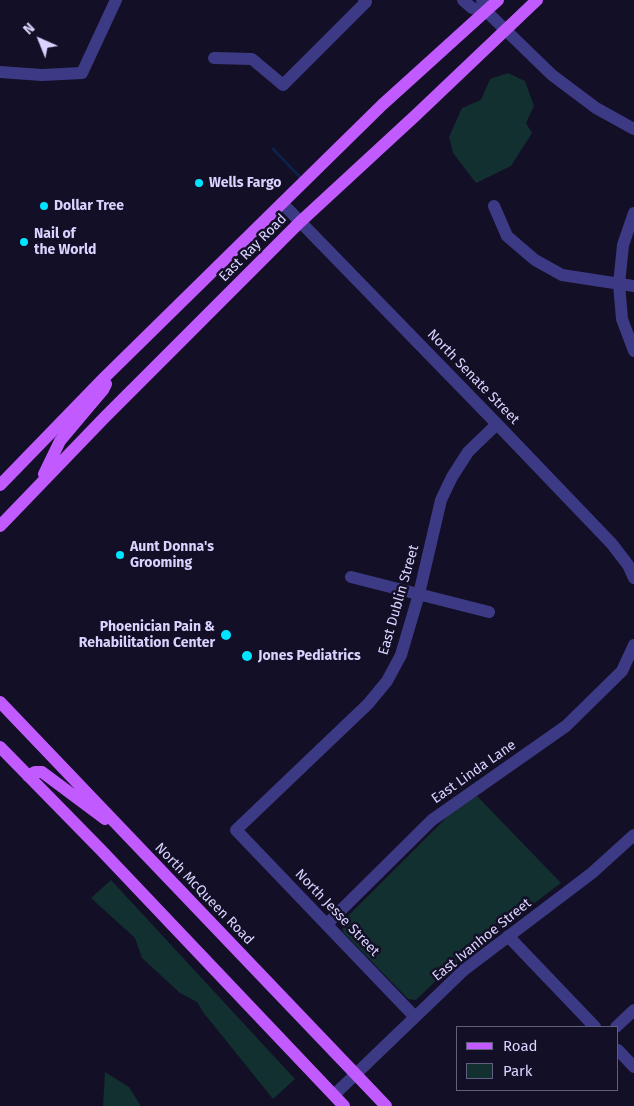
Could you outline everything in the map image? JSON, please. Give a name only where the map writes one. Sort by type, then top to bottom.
[{"type":"main road","name":"East Ray Road","points":[[0,485],[105,377],[382,105],[484,6],[498,0]]},
{"type":"main road","name":"East Ray Road","points":[[0,526],[117,404],[300,222],[537,0]]},
{"type":"main road","points":[[38,486],[60,441],[102,390],[106,383],[105,377]]},
{"type":"main road","name":"North McQueen Road","points":[[0,702],[386,1106]]},
{"type":"main road","points":[[0,748],[108,857],[344,1106]]},
{"type":"main road","points":[[28,776],[36,772],[42,772],[95,813],[122,830]]},
{"type":"street","points":[[0,72],[42,75],[82,73],[116,0]]},
{"type":"street","points":[[463,0],[472,8],[484,6],[506,31],[552,75],[596,108],[634,130]]},
{"type":"street","points":[[214,58],[252,59],[283,85],[365,1]]},
{"type":"street","name":"North Senate Street","points":[[282,203],[612,544],[628,565],[634,578]]},
{"type":"street","points":[[494,206],[507,236],[535,260],[562,275],[634,286]]},
{"type":"street","points":[[634,213],[623,245],[618,284],[622,319],[634,351]]},
{"type":"street","name":"East Dublin Street","points":[[236,830],[368,704],[387,680],[401,655],[419,594],[441,500],[452,476],[468,452],[497,424]]},
{"type":"street","points":[[352,577],[489,612]]},
{"type":"street","name":"East Linda Lane","points":[[327,924],[432,820],[566,726],[622,671],[634,645]]},
{"type":"street","name":"North Jesse Street","points":[[236,830],[415,1017]]},
{"type":"street","name":"East Ivanhoe Street","points":[[334,1096],[464,970],[592,873],[634,835]]},
{"type":"street","points":[[508,936],[594,1026]]},
{"type":"street","points":[[617,1026],[634,1010]]},
{"type":"street","points":[[619,1051],[634,1067]]},
{"type":"green space","points":[[508,73],[525,81],[534,106],[526,123],[532,133],[511,166],[476,183],[453,153],[449,137],[462,108],[481,100],[490,79]]},
{"type":"green space","points":[[477,796],[561,883],[448,969],[416,1000],[408,999],[343,932],[342,922],[449,815]]},
{"type":"green space","points":[[111,880],[295,1079],[273,1099],[197,1002],[180,993],[142,958],[135,938],[91,898]]},
{"type":"green space","points":[[105,1072],[129,1087],[141,1106],[103,1106]]},
{"type":"waterway","points":[[273,149],[300,177]]},
{"type":"place","name":"Wells Fargo","points":[[199,183]]},
{"type":"place","name":"Dollar Tree","points":[[44,206]]},
{"type":"place","name":"Nail of the World","points":[[24,242]]},
{"type":"place","name":"Aunt Donna's Grooming","points":[[120,555]]},
{"type":"place","name":"Phoenician Pain & Rehabilitation Center","points":[[226,635]]},
{"type":"place","name":"Jones Pediatrics","points":[[247,656]]}]
